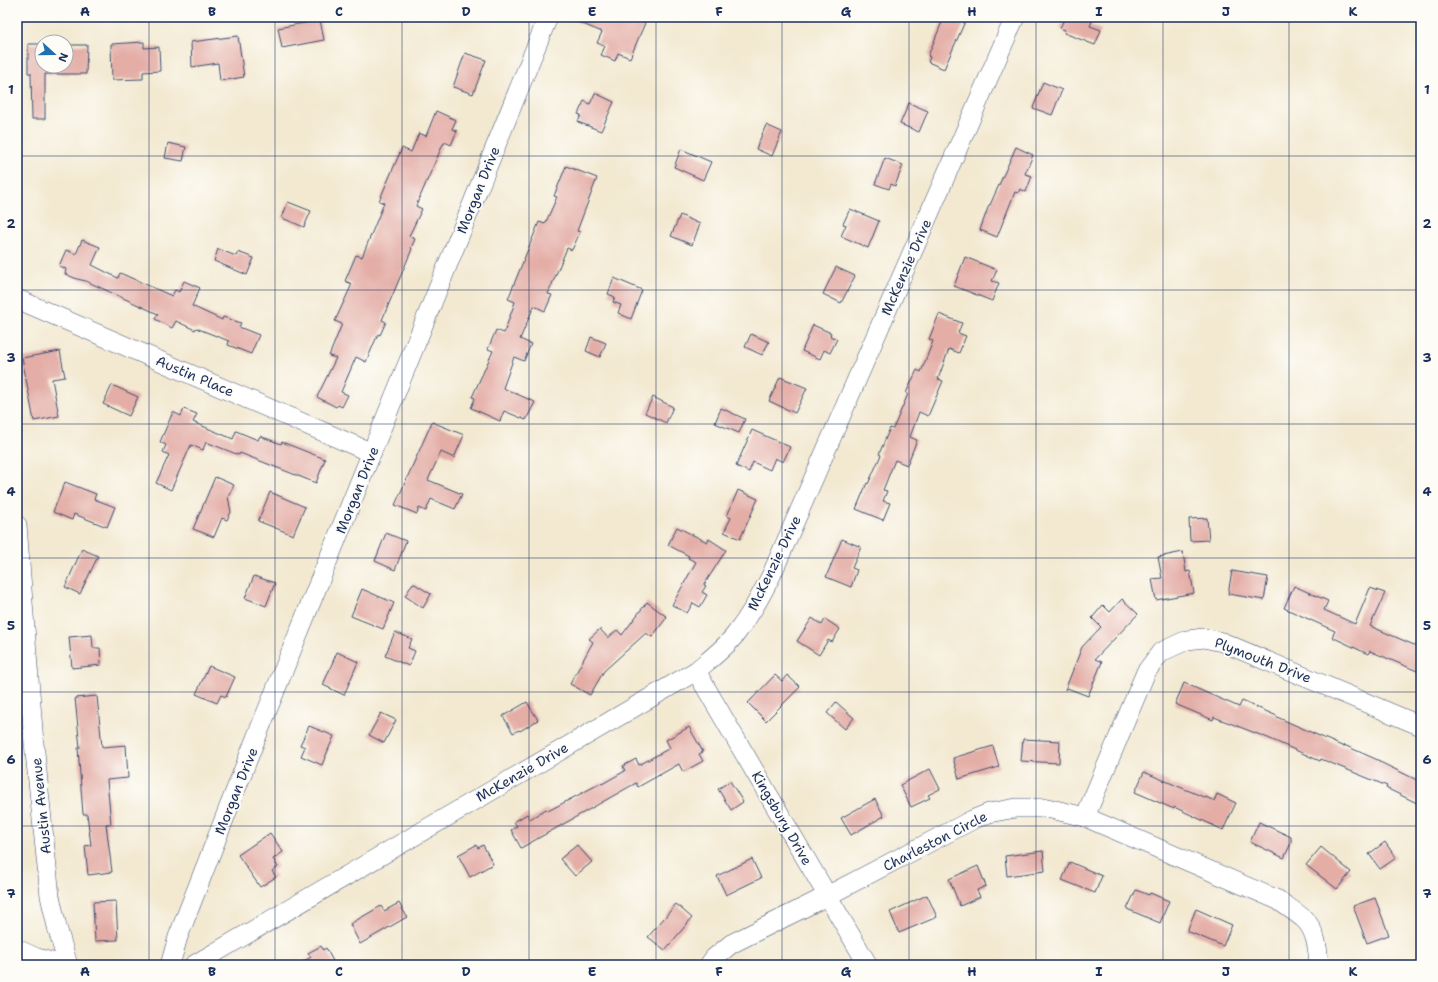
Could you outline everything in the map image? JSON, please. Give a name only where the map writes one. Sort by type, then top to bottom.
[{"type":"street","name":"Morgan Drive","points":[[170,965],[178,937],[198,885],[548,17]]},
{"type":"street","name":"McKenzie Drive","points":[[194,965],[696,671],[734,636],[754,609],[771,576],[1015,17]]},
{"type":"street","name":"Austin Place","points":[[17,299],[372,453]]},
{"type":"street","name":"Austin Avenue","points":[[17,525],[20,597],[50,896],[56,927],[68,965]]},
{"type":"street","name":"Plymouth Drive","points":[[1085,817],[1146,672],[1161,652],[1187,640],[1204,638],[1222,642],[1421,726]]},
{"type":"street","name":"Kingsbury Drive","points":[[696,671],[868,965]]},
{"type":"street","name":"Charleston Circle","points":[[710,965],[714,958],[731,944],[827,896],[972,820],[988,813],[1016,808],[1047,808],[1085,817],[1278,900],[1304,919],[1309,926],[1318,945],[1319,965]]},
{"type":"street","points":[[17,949],[37,958],[62,965]]},
{"type":"building","points":[[566,17],[631,17],[645,23],[630,58],[618,53],[615,61],[601,55],[605,46],[597,43],[602,32]]},
{"type":"building","points":[[944,17],[967,17],[944,69],[928,62],[930,57],[928,56]]},
{"type":"building","points":[[1065,17],[1094,17],[1090,26],[1101,30],[1095,45],[1064,33],[1065,30],[1060,28]]},
{"type":"building","points":[[320,20],[324,40],[282,48],[278,28]]},
{"type":"building","points":[[238,36],[244,77],[220,81],[218,63],[192,67],[191,42]]},
{"type":"building","points":[[144,42],[144,48],[159,47],[160,71],[143,72],[143,79],[112,80],[111,44]]},
{"type":"building","points":[[28,44],[34,44],[34,74],[45,74],[45,119],[32,119],[31,73],[28,73]]},
{"type":"building","points":[[74,45],[87,45],[86,74],[74,74]]},
{"type":"building","points":[[465,53],[486,60],[473,94],[453,87]]},
{"type":"building","points":[[1043,82],[1062,90],[1052,115],[1033,108]]},
{"type":"building","points":[[595,93],[614,102],[601,131],[578,122],[581,115],[578,114],[584,101],[590,104]]},
{"type":"building","points":[[909,103],[928,111],[919,132],[900,124]]},
{"type":"building","points":[[436,111],[456,120],[452,129],[457,131],[451,145],[445,142],[443,144],[416,206],[422,209],[409,236],[415,239],[382,320],[386,322],[380,335],[378,334],[366,362],[356,357],[341,392],[348,395],[342,407],[338,405],[336,407],[317,397],[336,358],[329,356],[342,324],[335,321],[352,284],[345,281],[356,255],[362,257],[384,203],[379,201],[402,148],[411,152],[419,133],[426,136]]},
{"type":"building","points":[[766,125],[782,132],[772,156],[756,149]]},
{"type":"building","points":[[168,143],[186,147],[183,161],[165,158]]},
{"type":"building","points":[[1016,147],[1033,155],[1025,174],[1032,176],[1026,192],[1020,189],[1018,193],[1015,192],[997,237],[980,230],[989,205]]},
{"type":"building","points":[[681,149],[711,162],[703,180],[674,167]]},
{"type":"building","points":[[885,158],[903,165],[895,186],[891,184],[889,189],[875,184]]},
{"type":"building","points":[[566,166],[597,178],[577,231],[580,232],[572,250],[567,248],[548,294],[552,295],[545,311],[534,306],[520,339],[531,344],[524,361],[514,357],[503,388],[535,402],[526,420],[504,411],[500,421],[471,408],[475,398],[472,397],[493,351],[488,349],[496,330],[504,333],[515,302],[508,299],[539,222],[545,224],[557,197],[554,196]]},
{"type":"building","points":[[288,202],[311,211],[304,227],[282,218]]},
{"type":"building","points":[[850,209],[879,221],[868,248],[841,236],[846,225],[843,224]]},
{"type":"building","points":[[680,215],[700,224],[692,245],[671,236]]},
{"type":"building","points":[[82,240],[100,247],[92,265],[118,278],[120,273],[172,296],[175,290],[179,292],[184,281],[200,288],[192,306],[222,320],[223,317],[241,323],[239,327],[259,335],[251,354],[228,345],[229,341],[196,328],[195,330],[176,321],[172,328],[155,319],[158,314],[86,281],[65,274],[66,269],[59,266],[66,250],[76,254]]},
{"type":"building","points":[[218,249],[236,256],[238,252],[254,258],[247,275],[214,261]]},
{"type":"building","points":[[965,257],[997,270],[992,281],[999,283],[992,301],[954,286]]},
{"type":"building","points":[[836,267],[855,276],[841,303],[823,294]]},
{"type":"building","points":[[614,278],[642,290],[631,319],[618,313],[621,305],[613,302],[615,297],[608,294]]},
{"type":"building","points":[[939,314],[962,323],[958,333],[966,336],[959,353],[949,349],[938,379],[943,381],[928,416],[919,412],[910,437],[917,440],[907,465],[895,460],[883,490],[887,491],[883,501],[890,503],[883,520],[856,509],[881,455],[879,454],[890,428],[893,429],[908,394],[906,393],[917,370],[921,372],[933,341],[929,339]]},
{"type":"building","points":[[813,325],[831,333],[830,336],[837,339],[830,353],[824,350],[820,359],[802,351]]},
{"type":"building","points":[[751,334],[769,342],[762,355],[745,347]]},
{"type":"building","points":[[591,337],[606,343],[600,357],[586,351]]},
{"type":"building","points":[[60,351],[65,377],[52,379],[59,416],[34,421],[22,358]]},
{"type":"building","points":[[780,377],[807,388],[795,413],[769,401]]},
{"type":"building","points":[[112,385],[138,397],[129,416],[103,404]]},
{"type":"building","points":[[653,397],[673,407],[666,423],[645,413]]},
{"type":"building","points":[[721,408],[745,419],[739,433],[715,423]]},
{"type":"building","points":[[184,409],[197,414],[193,422],[233,439],[236,431],[258,440],[260,436],[281,444],[282,442],[325,459],[316,483],[240,453],[239,455],[206,442],[203,450],[191,445],[171,490],[156,483],[169,455],[163,452],[166,445],[160,442],[173,412],[181,416]]},
{"type":"building","points":[[432,422],[464,435],[454,458],[441,452],[428,480],[462,494],[455,509],[431,499],[426,511],[419,508],[417,514],[395,505]]},
{"type":"building","points":[[752,430],[790,447],[783,462],[775,458],[770,470],[753,462],[749,472],[736,466]]},
{"type":"building","points":[[215,477],[234,485],[228,497],[231,512],[227,520],[222,518],[214,537],[193,529]]},
{"type":"building","points":[[65,482],[96,494],[94,499],[115,507],[107,527],[74,514],[72,520],[53,512]]},
{"type":"building","points":[[738,490],[758,499],[740,539],[724,532],[731,518],[727,516]]},
{"type":"building","points":[[270,492],[305,507],[293,535],[258,521]]},
{"type":"building","points":[[1207,518],[1209,540],[1190,541],[1189,519]]},
{"type":"building","points":[[677,527],[707,542],[709,539],[726,550],[704,585],[706,586],[702,592],[707,595],[700,607],[693,603],[687,613],[672,605],[696,562],[688,558],[689,556],[668,545]]},
{"type":"building","points":[[386,533],[406,541],[395,570],[375,561]]},
{"type":"building","points":[[842,539],[861,547],[852,568],[857,570],[851,587],[826,577]]},
{"type":"building","points":[[82,549],[98,556],[80,594],[65,587]]},
{"type":"building","points":[[1183,552],[1186,572],[1190,571],[1194,593],[1156,600],[1152,579],[1162,578],[1158,557]]},
{"type":"building","points":[[1232,571],[1268,577],[1264,600],[1228,594]]},
{"type":"building","points":[[254,576],[275,583],[266,606],[245,598]]},
{"type":"building","points":[[413,583],[431,594],[423,608],[405,596]]},
{"type":"building","points":[[1294,586],[1328,601],[1324,610],[1355,624],[1370,588],[1385,593],[1370,626],[1421,648],[1421,663],[1417,671],[1370,651],[1368,654],[1332,637],[1335,631],[1284,608]]},
{"type":"building","points":[[362,589],[394,603],[383,629],[351,616]]},
{"type":"building","points":[[1122,599],[1138,614],[1095,659],[1102,662],[1088,696],[1067,688],[1065,690],[1082,647],[1101,627],[1092,618],[1103,605],[1110,612]]},
{"type":"building","points":[[647,602],[667,617],[652,637],[646,633],[604,671],[590,695],[570,684],[593,642],[589,639],[600,629],[608,638],[617,630],[622,635]]},
{"type":"building","points":[[812,618],[822,625],[825,619],[840,629],[832,642],[828,640],[819,655],[797,641]]},
{"type":"building","points":[[395,632],[412,639],[408,648],[415,651],[409,666],[385,656]]},
{"type":"building","points":[[92,635],[93,648],[100,648],[101,665],[72,668],[69,637]]},
{"type":"building","points":[[337,652],[358,662],[344,695],[323,685]]},
{"type":"building","points":[[209,666],[235,677],[226,697],[221,695],[217,703],[196,694]]},
{"type":"building","points":[[775,675],[782,681],[787,675],[800,687],[766,721],[748,703]]},
{"type":"building","points":[[1184,683],[1239,707],[1242,701],[1344,747],[1344,745],[1380,761],[1421,782],[1421,805],[1386,788],[1387,786],[1321,759],[1320,761],[1268,738],[1214,717],[1213,720],[1175,704]]},
{"type":"building","points":[[97,696],[102,747],[126,745],[128,778],[107,780],[111,824],[106,824],[112,872],[88,875],[85,846],[91,845],[87,814],[83,814],[78,748],[80,748],[75,698]]},
{"type":"building","points":[[527,702],[538,720],[520,731],[519,730],[513,733],[503,716]]},
{"type":"building","points":[[836,702],[854,718],[845,729],[827,713]]},
{"type":"building","points":[[381,713],[396,720],[384,743],[369,735]]},
{"type":"building","points":[[309,726],[334,736],[322,765],[301,756],[305,747],[300,745]]},
{"type":"building","points":[[689,727],[703,752],[699,754],[703,761],[683,772],[679,764],[638,787],[636,783],[521,848],[511,830],[517,826],[514,822],[527,814],[530,819],[546,809],[548,811],[601,783],[602,784],[625,771],[623,766],[636,759],[639,765],[670,748],[666,740]]},
{"type":"building","points":[[1023,739],[1060,741],[1059,763],[1021,761]]},
{"type":"building","points":[[993,746],[999,767],[959,779],[953,758]]},
{"type":"building","points":[[930,769],[940,789],[928,795],[930,798],[911,807],[900,785]]},
{"type":"building","points":[[1144,772],[1214,801],[1217,794],[1236,803],[1223,830],[1174,807],[1174,809],[1135,792]]},
{"type":"building","points":[[730,781],[743,802],[731,810],[718,789]]},
{"type":"building","points":[[875,799],[884,816],[851,835],[841,818]]},
{"type":"building","points":[[1259,822],[1291,837],[1291,843],[1284,858],[1250,842]]},
{"type":"building","points":[[270,833],[283,852],[273,859],[278,867],[272,871],[276,877],[260,887],[238,855]]},
{"type":"building","points":[[1385,842],[1396,858],[1380,869],[1369,854]]},
{"type":"building","points":[[476,845],[478,848],[483,845],[493,864],[470,877],[458,855]]},
{"type":"building","points":[[577,845],[592,862],[575,876],[560,859]]},
{"type":"building","points":[[1321,847],[1351,872],[1337,889],[1306,865]]},
{"type":"building","points":[[1043,851],[1045,871],[1007,876],[1005,856]]},
{"type":"building","points":[[752,859],[761,878],[726,895],[717,876]]},
{"type":"building","points":[[1070,862],[1102,876],[1095,893],[1062,880]]},
{"type":"building","points":[[978,866],[986,886],[977,890],[980,897],[960,906],[949,879]]},
{"type":"building","points":[[1136,890],[1149,895],[1150,893],[1169,901],[1160,923],[1127,909]]},
{"type":"building","points":[[927,895],[937,917],[899,933],[890,912]]},
{"type":"building","points":[[1375,898],[1389,935],[1367,943],[1353,906]]},
{"type":"building","points":[[116,901],[118,940],[95,941],[93,902]]},
{"type":"building","points":[[399,903],[407,917],[360,944],[350,924],[381,906],[384,911]]},
{"type":"building","points":[[676,904],[692,918],[665,950],[648,937]]},
{"type":"building","points":[[1196,909],[1232,925],[1223,946],[1187,931]]},
{"type":"building","points":[[321,946],[323,950],[326,948],[335,965],[298,965],[311,957],[308,953]]}]
